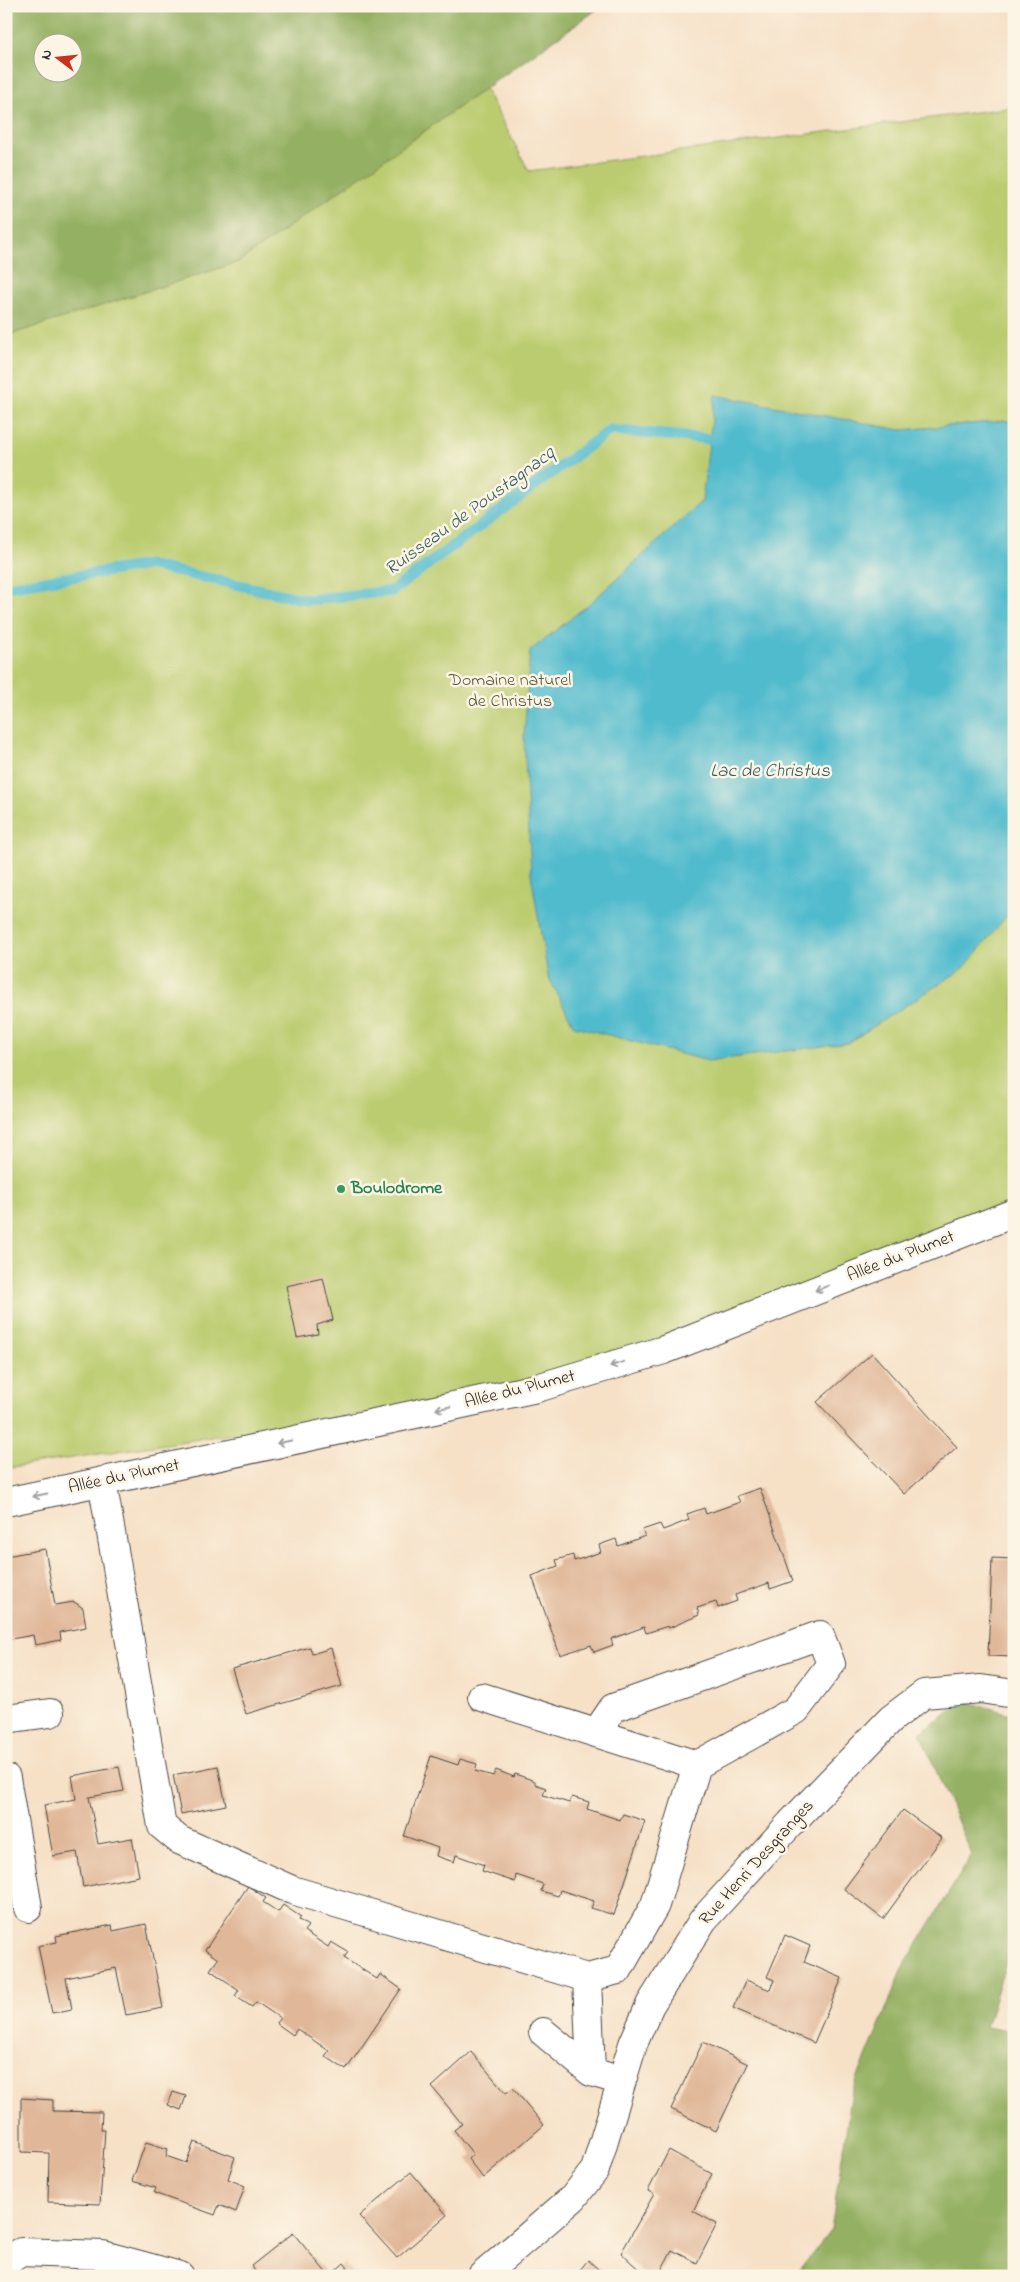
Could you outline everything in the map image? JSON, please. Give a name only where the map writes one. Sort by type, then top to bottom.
[{"type":"street","name":"Allée du Plumet","points":[[6,1502],[548,1384],[664,1350],[1014,1213]]},
{"type":"street","points":[[102,1481],[162,1826],[178,1840],[292,1890],[587,1978],[618,1970],[655,1904],[697,1765],[796,1710],[831,1664],[820,1635],[613,1708],[596,1733]]},
{"type":"street","name":"Rue Henri Desgranges","points":[[482,2276],[573,2198],[595,2170],[633,2044],[650,2005],[703,1920],[790,1824],[891,1719],[924,1694],[981,1689],[1014,1694]]},
{"type":"street","points":[[482,1697],[697,1765]]},
{"type":"street","points":[[6,1719],[50,1712]]},
{"type":"street","points":[[6,1778],[28,1908]]},
{"type":"street","points":[[587,1978],[591,2072]]},
{"type":"street","points":[[544,2032],[591,2072],[622,2081]]},
{"type":"street","points":[[6,2262],[21,2252],[103,2255],[180,2276]]},
{"type":"green space","points":[[6,6],[602,6],[239,262],[6,336]]},
{"type":"green space","name":"Domaine naturel de Christus","points":[[463,47],[529,171],[1014,107],[1014,1212],[537,1388],[6,1468],[6,145]]},
{"type":"green space","points":[[965,1701],[1014,1715],[1014,1936],[986,2027],[1014,2032],[1014,2276],[795,2276],[831,2230],[852,2091],[904,1966],[972,1855],[920,1733]]},
{"type":"water","name":"Lac de Christus","points":[[715,395],[901,430],[1014,420],[1014,907],[964,968],[848,1043],[708,1061],[574,1026],[548,976],[531,874],[524,738],[530,651],[589,604],[702,501]]},
{"type":"building","points":[[323,1278],[333,1320],[317,1325],[318,1334],[297,1338],[286,1286]]},
{"type":"building","points":[[872,1353],[957,1447],[904,1494],[817,1402]]},
{"type":"building","points":[[760,1488],[793,1581],[770,1589],[769,1583],[735,1595],[737,1601],[718,1608],[716,1602],[697,1608],[699,1615],[669,1628],[668,1626],[646,1633],[644,1627],[611,1639],[613,1645],[594,1652],[591,1645],[560,1655],[532,1576],[558,1566],[556,1560],[573,1555],[574,1561],[601,1552],[599,1545],[616,1539],[618,1546],[645,1536],[642,1530],[660,1524],[663,1530],[689,1520],[687,1514],[704,1508],[706,1514],[740,1502],[737,1496]]},
{"type":"building","points":[[45,1549],[55,1605],[74,1602],[83,1608],[86,1627],[60,1632],[61,1640],[35,1645],[33,1635],[6,1640],[6,1607],[10,1606],[6,1585],[6,1556]]},
{"type":"building","points":[[992,1558],[1014,1559],[1014,1657],[988,1656]]},
{"type":"building","points":[[310,1647],[312,1654],[331,1648],[342,1686],[246,1714],[232,1669]]},
{"type":"building","points":[[431,1756],[458,1765],[460,1759],[477,1764],[475,1771],[493,1776],[496,1770],[514,1777],[515,1774],[535,1781],[535,1784],[546,1788],[543,1795],[569,1803],[572,1797],[589,1802],[587,1809],[620,1820],[623,1814],[645,1821],[614,1915],[591,1908],[594,1901],[560,1890],[558,1896],[541,1891],[543,1884],[516,1875],[515,1882],[482,1871],[484,1865],[456,1855],[454,1862],[436,1856],[438,1848],[404,1836]]},
{"type":"building","points":[[218,1766],[226,1805],[181,1814],[173,1775]]},
{"type":"building","points":[[119,1767],[124,1791],[89,1797],[98,1844],[132,1838],[139,1876],[83,1887],[77,1852],[53,1856],[44,1805],[76,1799],[72,1776]]},
{"type":"building","points":[[903,1810],[942,1838],[883,1919],[844,1889]]},
{"type":"building","points":[[248,1886],[266,1898],[263,1902],[278,1912],[283,1905],[301,1917],[299,1920],[308,1926],[304,1931],[328,1947],[331,1942],[348,1952],[344,1958],[377,1979],[380,1974],[401,1989],[346,2070],[325,2056],[329,2051],[297,2029],[293,2035],[276,2023],[280,2018],[256,2002],[252,2007],[235,1996],[239,1990],[210,1970],[218,1959],[205,1950]]},
{"type":"building","points":[[146,1924],[163,2008],[126,2015],[116,1968],[66,1978],[72,2009],[52,2013],[38,1946],[57,1942],[56,1936],[112,1925],[113,1931]]},
{"type":"building","points":[[785,1935],[810,1946],[804,1962],[842,1978],[814,2043],[733,2008],[746,1980],[770,1990],[774,1980],[767,1977]]},
{"type":"building","points":[[703,2042],[748,2064],[716,2131],[671,2109]]},
{"type":"building","points":[[471,2052],[506,2093],[513,2088],[544,2125],[483,2178],[468,2159],[473,2154],[454,2130],[462,2124],[432,2087]]},
{"type":"building","points":[[173,2092],[186,2096],[181,2110],[168,2105]]},
{"type":"building","points":[[21,2098],[53,2100],[53,2111],[102,2112],[101,2130],[105,2130],[100,2204],[48,2202],[49,2153],[21,2152]]},
{"type":"building","points":[[146,2142],[168,2149],[166,2156],[186,2163],[194,2142],[235,2157],[228,2179],[245,2186],[236,2212],[219,2205],[215,2215],[154,2193],[156,2188],[132,2181]]},
{"type":"building","points":[[669,2150],[712,2174],[693,2211],[717,2224],[697,2263],[672,2250],[658,2276],[646,2276],[621,2253],[654,2194],[648,2191]]},
{"type":"building","points":[[411,2172],[447,2215],[397,2258],[359,2216]]},
{"type":"building","points":[[293,2233],[329,2276],[259,2276],[251,2266]]},
{"type":"building","points":[[588,2260],[606,2276],[575,2276]]},
{"type":"building","points":[[344,2263],[355,2276],[330,2276]]},
{"type":"waterway","name":"Ruisseau de Poustagnacq","points":[[6,587],[148,565],[307,600],[392,591],[610,430],[710,439],[724,443]]},
{"type":"waterway","points":[[1010,2276],[1014,2268]]},
{"type":"place","name":"Boulodrome","points":[[341,1189]]}]
